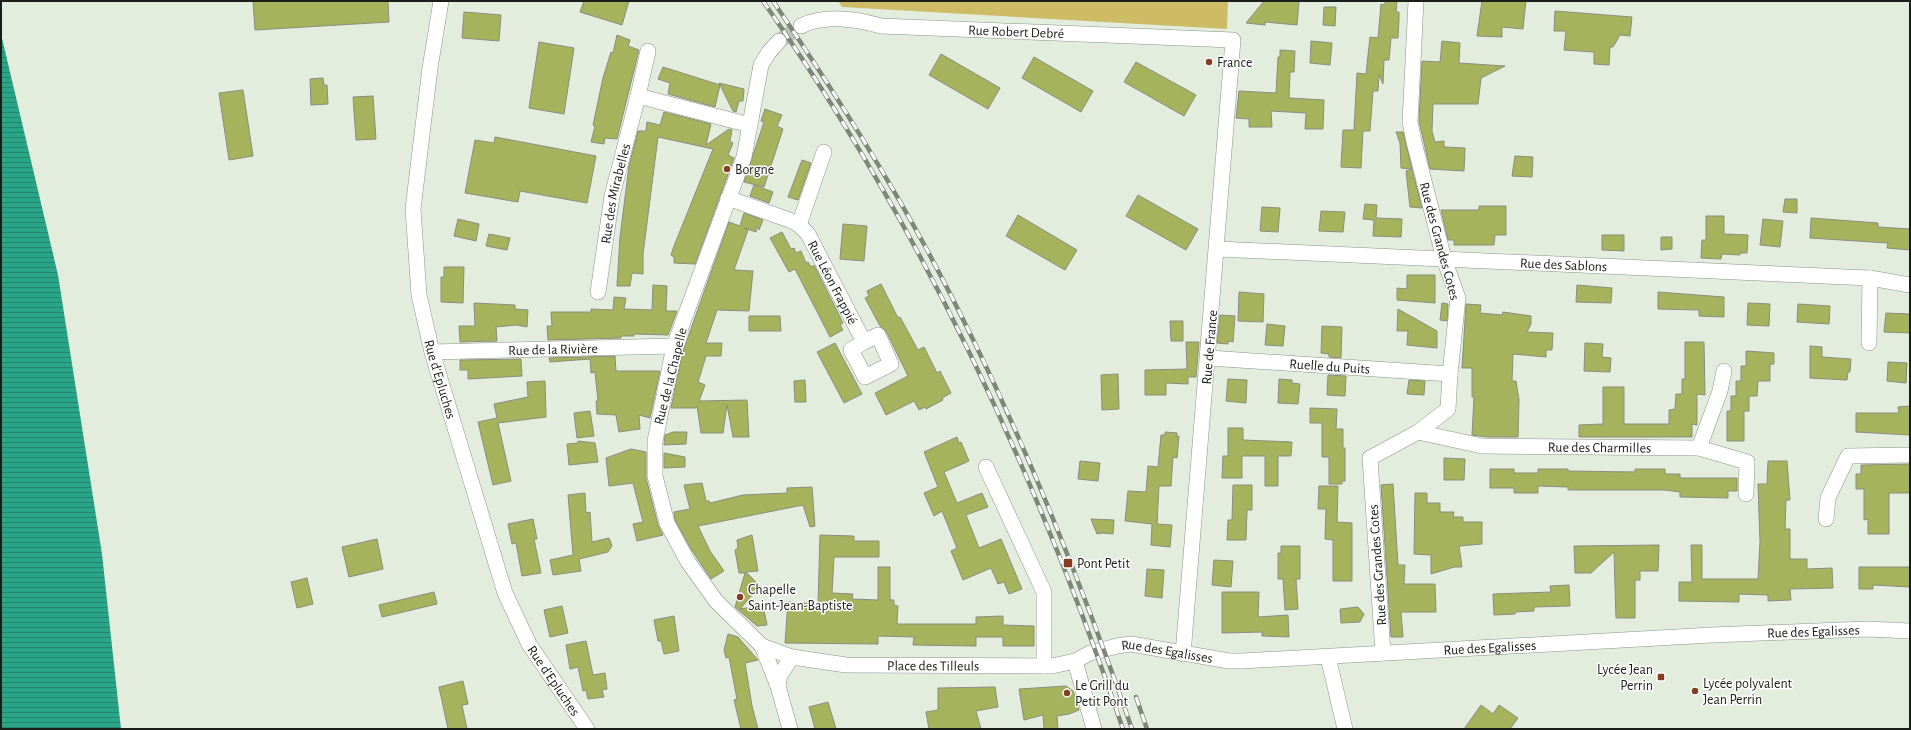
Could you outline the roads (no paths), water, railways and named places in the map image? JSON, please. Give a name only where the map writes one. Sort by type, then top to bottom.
[{"type":"street","name":"Rue d'Epluches","points":[[441,1],[430,68],[413,209],[419,295],[432,352],[504,593],[529,644],[587,729]]},
{"type":"street","name":"Rue des Grandes Cotes","points":[[1383,653],[1370,458],[1418,432],[1448,409],[1458,298],[1444,259],[1410,122],[1416,1]]},
{"type":"street","name":"Rue Robert Debré","points":[[801,26],[812,21],[830,19],[868,22],[882,26],[1234,40]]},
{"type":"street","name":"Rue de France","points":[[1183,654],[1209,358],[1234,40]]},
{"type":"street","name":"Rue de la Chapelle","points":[[779,41],[761,64],[744,157],[674,346],[655,441],[655,476],[667,523],[688,562],[716,601],[762,646],[778,686],[790,729]]},
{"type":"street","name":"Rue des Mirabelles","points":[[598,292],[612,196],[648,51]]},
{"type":"street","points":[[638,96],[750,125]]},
{"type":"street","name":"Rue Léon Frappié","points":[[799,225],[824,152]]},
{"type":"street","name":"Rue Léon Frappié","points":[[728,198],[799,225],[808,234],[864,342]]},
{"type":"street","name":"Rue des Sablons","points":[[1218,249],[1870,278],[1910,285]]},
{"type":"street","points":[[1868,343],[1870,278]]},
{"type":"street","name":"Rue de la Rivière","points":[[432,352],[674,346]]},
{"type":"street","name":"Ruelle du Puits","points":[[1209,358],[1450,374]]},
{"type":"street","points":[[1699,448],[1720,392],[1724,371]]},
{"type":"street","name":"Rue des Charmilles","points":[[1418,432],[1482,446],[1699,448],[1747,462],[1746,494]]},
{"type":"street","points":[[1826,519],[1828,498],[1848,456],[1910,455]]},
{"type":"street","points":[[986,467],[1044,592],[1044,666]]},
{"type":"street","name":"Rue des Egalisses","points":[[1075,661],[1090,653],[1131,644],[1145,645],[1183,654],[1229,661],[1328,657],[1750,633],[1867,629],[1910,631]]},
{"type":"street","name":"Rue de la Chapelle","points":[[762,646],[792,657]]},
{"type":"street","points":[[778,686],[780,675],[792,657]]},
{"type":"street","name":"Place des Tilleuls","points":[[792,657],[846,665],[1044,666],[1075,661]]},
{"type":"street","points":[[1328,657],[1345,729]]},
{"type":"street","points":[[1075,661],[1094,729]]},
{"type":"tunnel","points":[[779,41],[801,26]]},
{"type":"railway","points":[[763,1],[820,87],[874,174],[923,262],[969,352],[1012,444],[1052,537],[1123,729]]},
{"type":"railway","points":[[773,1],[872,154],[926,248],[985,364],[1013,424],[1064,545],[1132,729]]},
{"type":"railway","points":[[1136,697],[1147,729]]},
{"type":"place","name":"France","points":[[1209,62]]},
{"type":"place","name":"Borgne","points":[[727,169]]},
{"type":"place","name":"Pont Petit","points":[[1068,563]]},
{"type":"place","name":"Chapelle Saint-Jean-Baptiste","points":[[740,597]]},
{"type":"place","name":"Lycée Jean Perrin","points":[[1661,677]]},
{"type":"place","name":"Lycée polyvalent Jean Perrin","points":[[1695,691]]},
{"type":"place","name":"Le Grill du Petit Pont","points":[[1067,693]]}]
